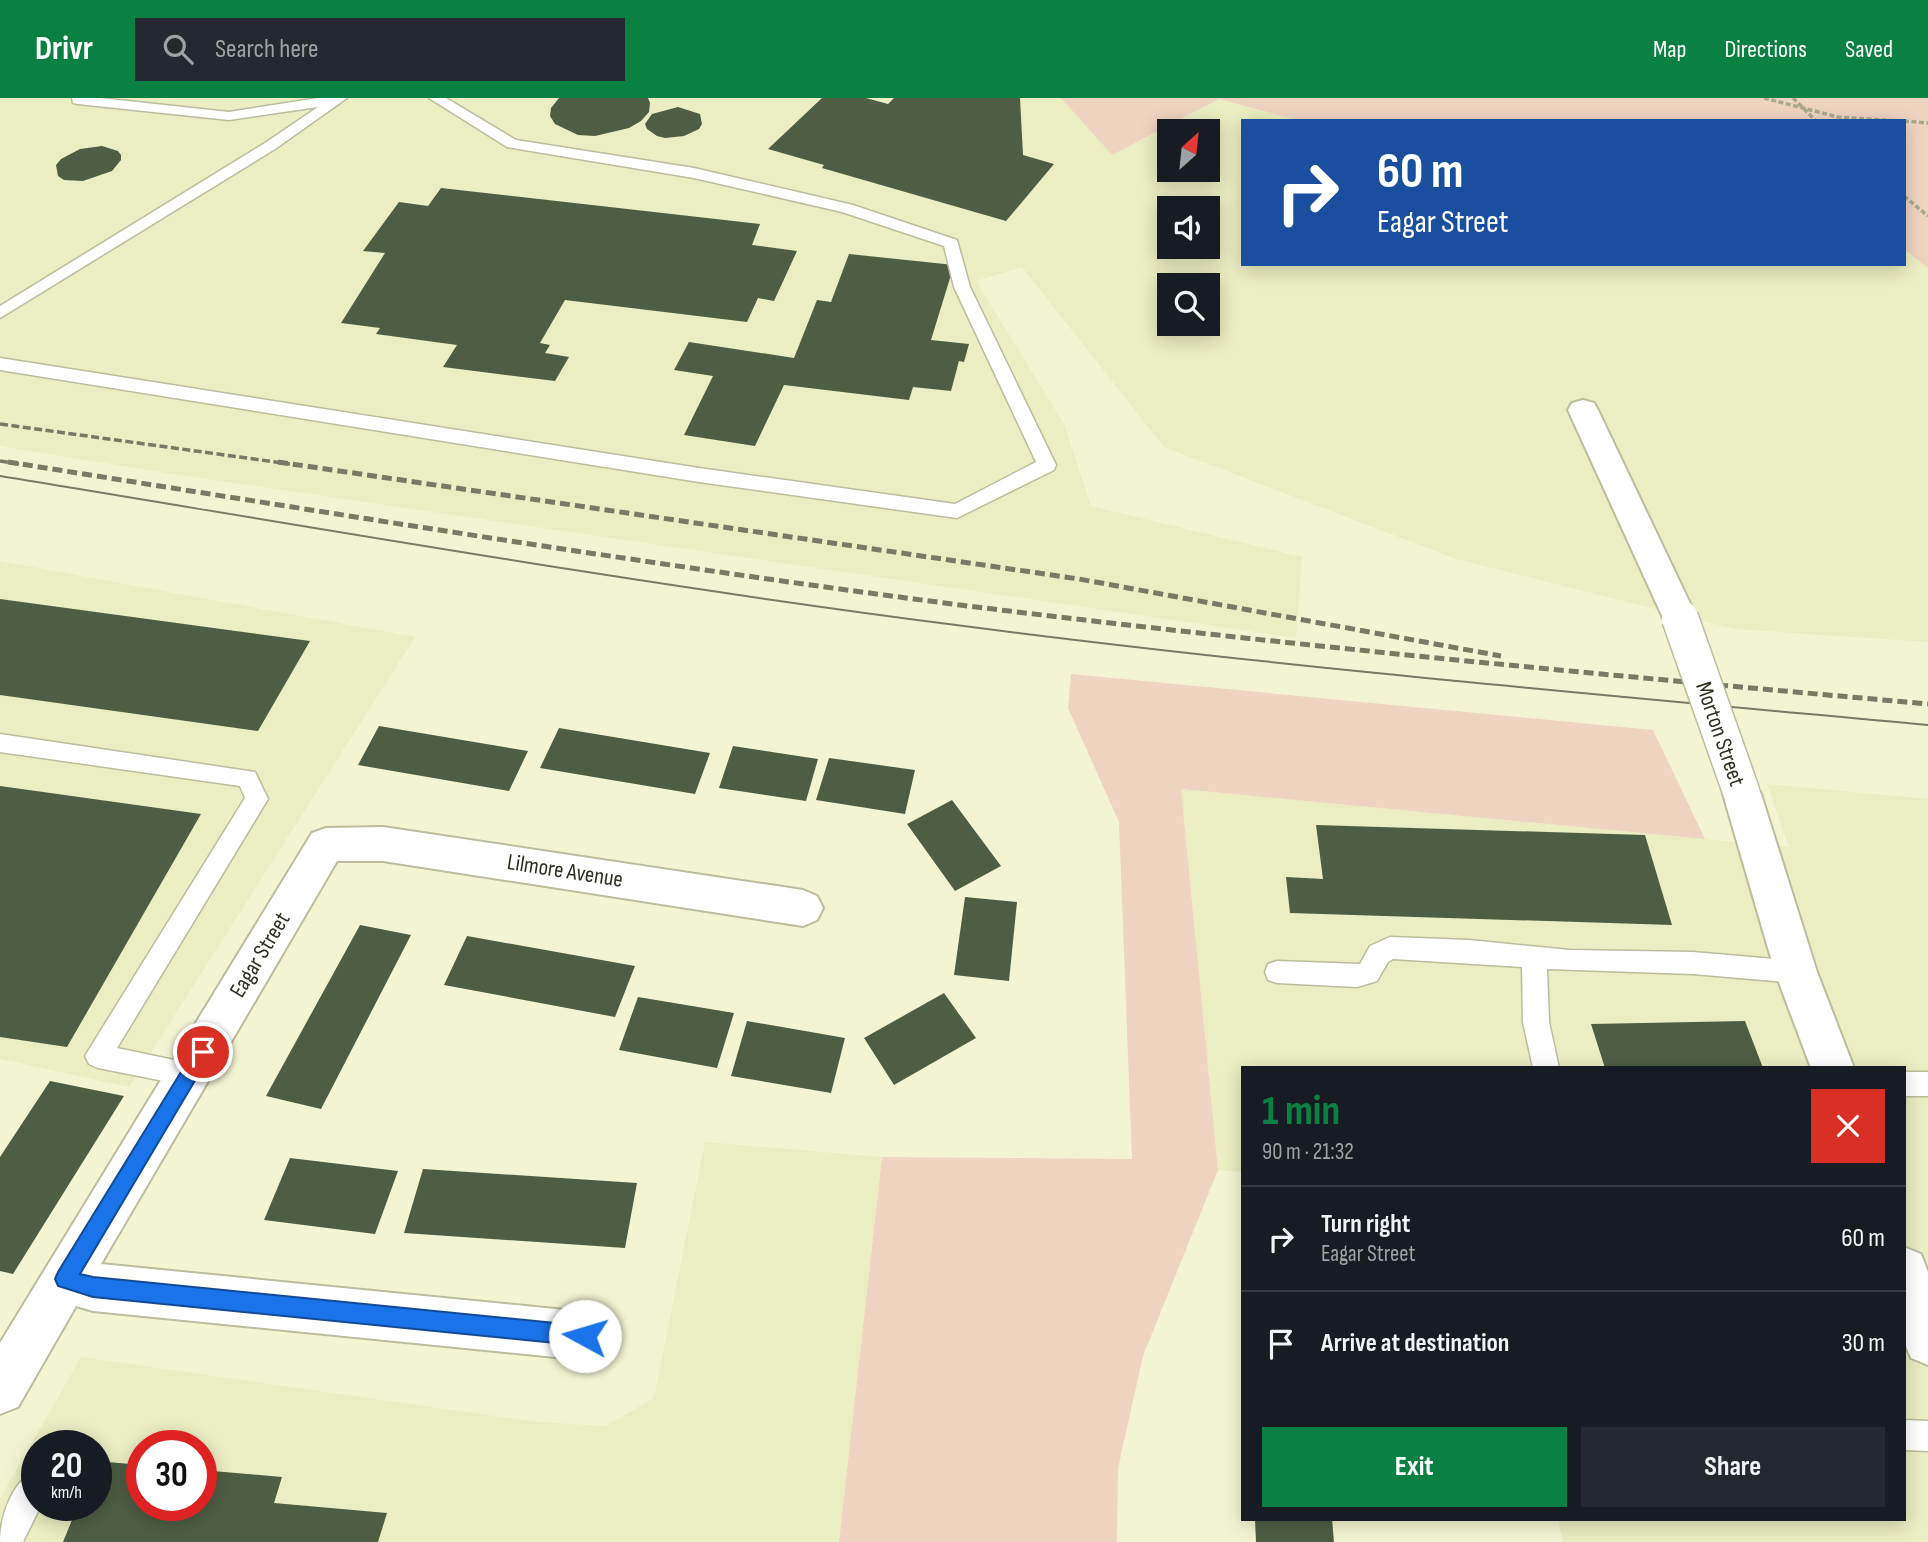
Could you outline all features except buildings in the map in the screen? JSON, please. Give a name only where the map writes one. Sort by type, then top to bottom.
[{"type":"street","name":"Morton Street","points":[[1583,410],[1680,618],[1742,794],[1796,972],[1832,1066]]},
{"type":"street","name":"Lilmore Avenue","points":[[326,845],[383,844],[803,908]]},
{"type":"street","name":"Eagar Street","points":[[0,1390],[13,1343],[65,1279],[326,845]]},
{"type":"street","points":[[1906,1277],[1928,1341]]},
{"type":"street","points":[[65,1279],[93,1287],[585,1336]]},
{"type":"lane","points":[[78,100],[229,116],[340,98]]},
{"type":"lane","points":[[0,313],[270,146],[340,98]]},
{"type":"lane","points":[[0,364],[685,473],[957,511],[1047,465],[962,287],[951,243],[847,208],[694,173],[512,144],[436,98]]},
{"type":"lane","points":[[0,743],[247,778],[257,799],[98,1056],[189,1074]]},
{"type":"lane","points":[[1277,972],[1357,976],[1368,973],[1379,954],[1390,948],[1469,951],[1570,961],[1693,963],[1796,972]]},
{"type":"lane","points":[[1534,957],[1536,1022],[1546,1066]]},
{"type":"lane","points":[[1906,1084],[1928,1084]]},
{"type":"lane","points":[[1906,1436],[1928,1436]]},
{"type":"lane","points":[[7,1542],[21,1510]]},
{"type":"path","points":[[1764,98],[1838,117],[1867,119]]},
{"type":"path","points":[[1793,98],[1814,119]]},
{"type":"path","points":[[1906,121],[1928,123]]},
{"type":"path","points":[[1906,198],[1928,216]]},
{"type":"shaded area","points":[[0,98],[1061,98],[1112,155],[1157,131],[1157,182],[1220,182],[1220,119],[1181,119],[1219,99],[1294,119],[1241,119],[1241,266],[1906,266],[1906,251],[1928,268],[1928,642],[1735,629],[1456,559],[1164,447],[1022,267],[976,281],[1064,424],[1091,506],[1302,557],[1296,638],[166,473],[0,446]]},
{"type":"shaded area","points":[[1061,98],[1928,98],[1928,268],[1906,251],[1906,119],[1294,119],[1219,99],[1181,119],[1157,119],[1157,131],[1112,155]]},
{"type":"shaded area","points":[[0,561],[415,637],[129,1087],[0,1059]]},
{"type":"shaded area","points":[[1071,674],[1653,730],[1705,839],[1181,789],[1218,1170],[1143,1356],[1118,1468],[1117,1542],[839,1542],[882,1157],[1132,1159],[1119,822],[1068,708]]},
{"type":"shaded area","points":[[1767,784],[1928,799],[1928,1542],[1563,1542],[1558,1521],[1906,1521],[1906,1066],[1241,1066],[1241,1172],[1218,1170],[1181,789],[1789,847]]},
{"type":"shaded area","points":[[705,1142],[882,1157],[839,1542],[0,1542],[0,1499],[21,1462],[21,1521],[112,1521],[112,1430],[39,1430],[81,1357],[537,1422],[606,1426],[654,1398]]},
{"type":"tram line","points":[[0,476],[597,574],[956,625],[1320,667],[1928,725]]},
{"type":"railway","points":[[0,424],[290,464]]},
{"type":"railway","points":[[0,461],[19,464]]},
{"type":"railway","points":[[8,462],[603,555],[960,605],[1323,646],[1928,704]]},
{"type":"railway","points":[[278,462],[1079,579],[1501,656]]},
{"type":"route","points":[[203,1052],[65,1279],[93,1287],[585,1336]]}]
